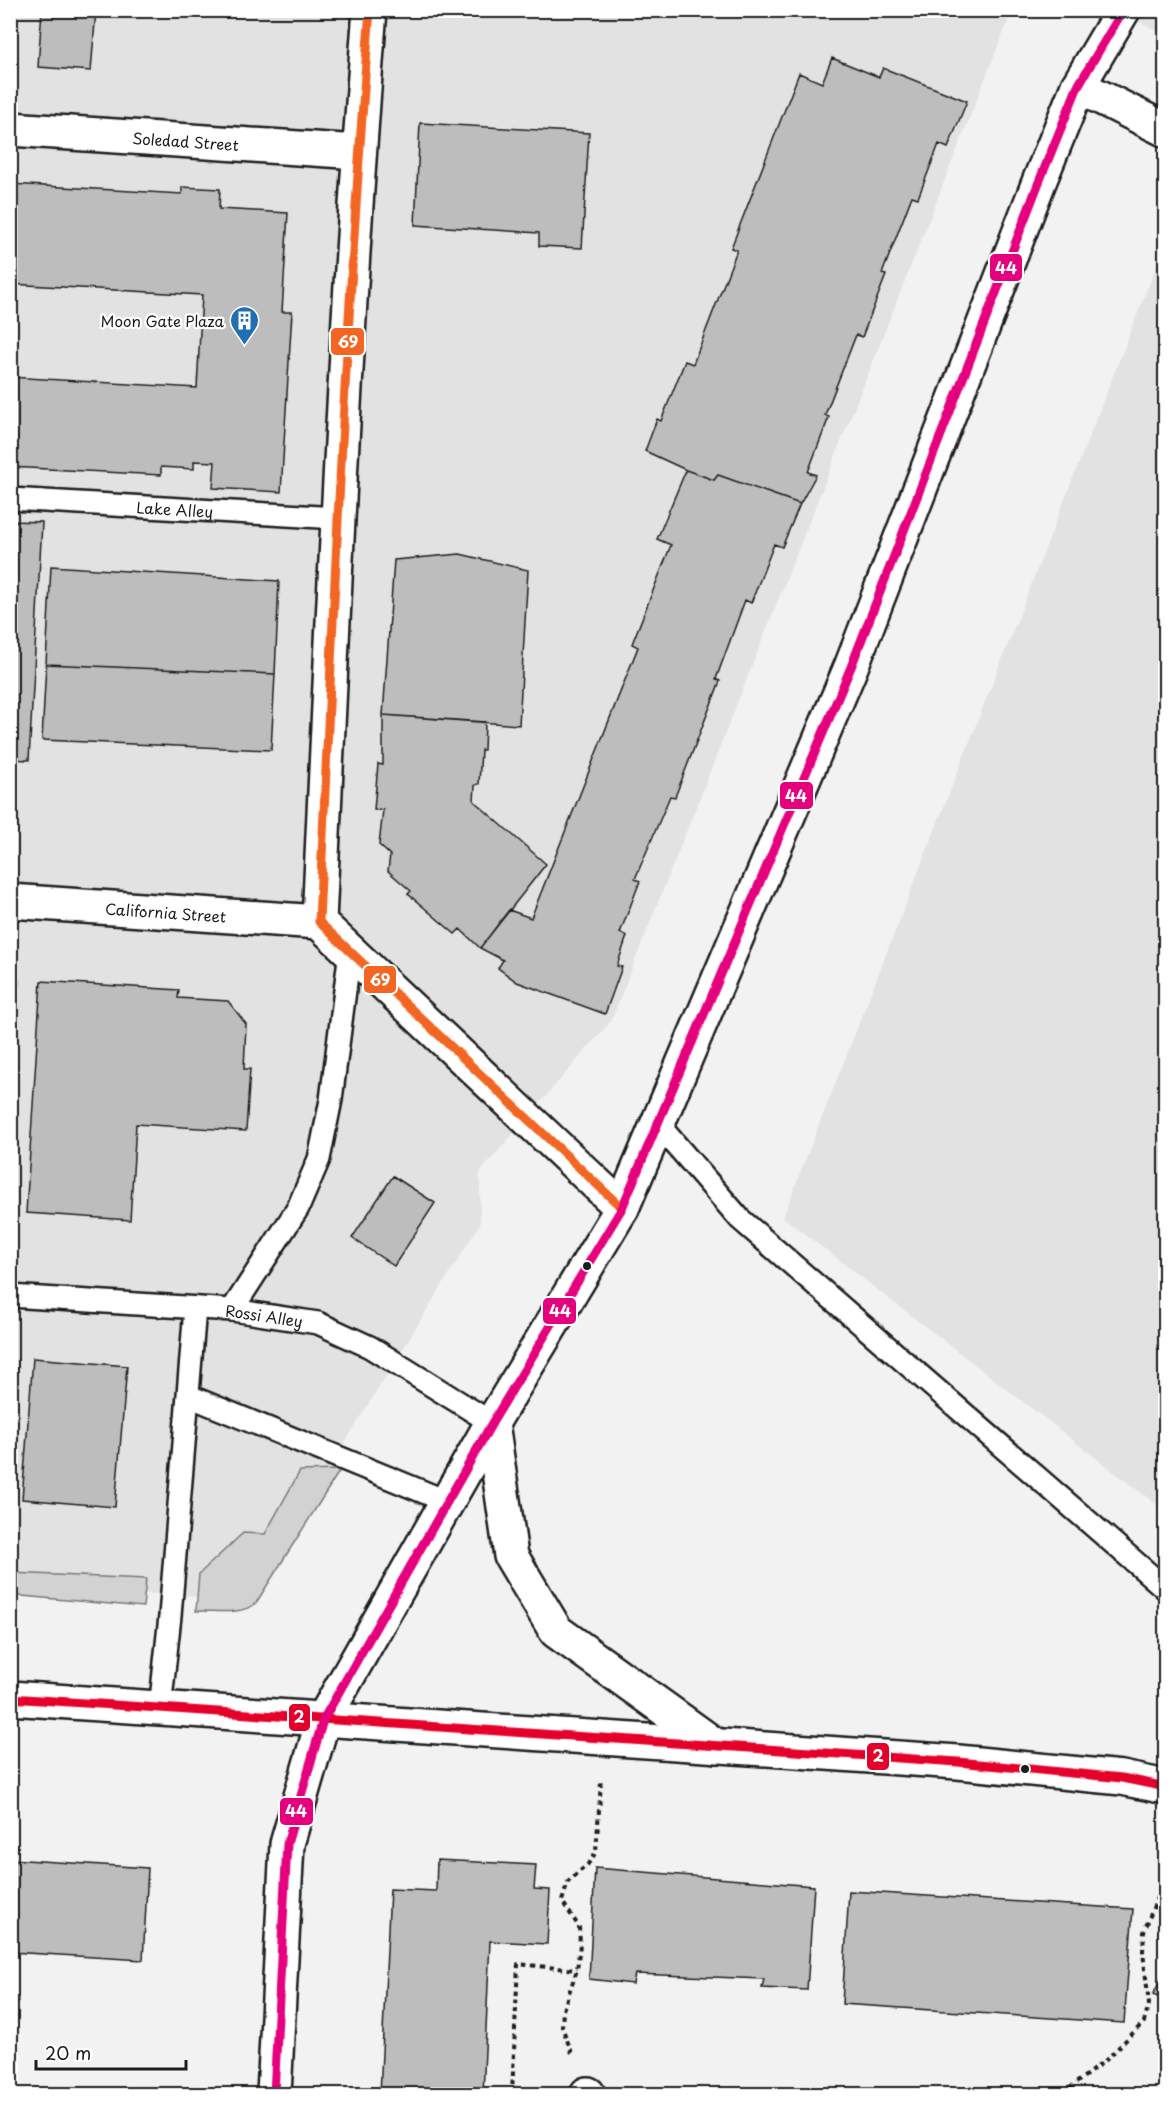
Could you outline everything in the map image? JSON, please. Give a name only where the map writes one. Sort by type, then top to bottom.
[{"type":"street","points":[[370,10],[359,152],[338,518],[320,922],[622,1208]]},
{"type":"street","points":[[274,2094],[287,1844],[323,1720],[492,1423],[622,1208],[851,666],[1078,86],[1123,10]]},
{"type":"street","points":[[1078,86],[1166,130]]},
{"type":"street","name":"Soledad Street","points":[[10,129],[359,152]]},
{"type":"street","name":"California Street","points":[[10,901],[320,922]]},
{"type":"street","points":[[492,1423],[511,1556],[556,1631],[716,1746]]},
{"type":"street","points":[[10,1698],[958,1762],[1122,1778],[1166,1787]]},
{"type":"lane","name":"Lake Alley","points":[[10,499],[338,518]]},
{"type":"lane","points":[[232,1310],[298,1208],[320,1159],[332,1100],[350,951]]},
{"type":"lane","points":[[658,1124],[740,1219],[1166,1589]]},
{"type":"lane","name":"Rossi Alley","points":[[10,1296],[232,1310],[318,1323],[370,1347],[492,1423]]},
{"type":"lane","points":[[160,1709],[170,1616],[195,1308]]},
{"type":"lane","points":[[189,1396],[448,1502]]},
{"type":"path","points":[[588,2094],[562,2027],[563,2010],[576,1970],[580,1944],[579,1927],[562,1901],[568,1882],[588,1864],[596,1852],[600,1821],[602,1739]]},
{"type":"path","points":[[1062,2094],[1107,2059],[1144,2022],[1149,2004],[1143,1953],[1144,1932],[1158,1894],[1166,1857]]},
{"type":"path","points":[[512,2094],[518,1964],[576,1970]]},
{"type":"shaded area","points":[[10,11],[1012,11],[611,1021],[480,1172],[480,1224],[248,1599],[11,1586]]},
{"type":"shaded area","points":[[1118,11],[1165,11],[1165,35]]},
{"type":"shaded area","points":[[1159,259],[1166,262],[1165,1511],[783,1217]]},
{"type":"shaded area","points":[[340,1470],[256,1603],[243,1610],[228,1612],[196,1611],[199,1574],[243,1533],[265,1534],[300,1471]]},
{"type":"shaded area","points":[[11,1573],[146,1579],[143,1607],[11,1595]]},
{"type":"building","points":[[42,10],[96,10],[91,71],[38,67]]},
{"type":"building","points":[[832,58],[879,77],[883,68],[967,101],[948,148],[939,144],[918,198],[912,196],[882,274],[886,275],[862,337],[856,335],[825,415],[829,417],[808,472],[816,475],[800,504],[718,475],[714,480],[645,451],[657,419],[661,421],[685,361],[693,364],[737,250],[731,248],[799,73],[822,83]]},
{"type":"building","points":[[420,123],[589,133],[582,248],[539,246],[539,233],[415,225]]},
{"type":"building","name":"Moon Gate Plaza","points":[[10,184],[182,194],[182,187],[220,189],[219,209],[288,213],[282,312],[292,312],[281,492],[213,488],[215,462],[194,461],[194,469],[161,467],[161,475],[10,467],[10,377],[197,388],[202,295],[10,284]]},
{"type":"building","points":[[686,470],[714,480],[718,475],[800,504],[782,547],[774,544],[751,603],[745,600],[716,679],[720,681],[675,797],[670,796],[635,879],[640,881],[620,933],[627,936],[617,966],[622,967],[605,1014],[517,982],[498,968],[503,960],[480,948],[509,910],[531,918],[638,647],[632,644],[671,545],[657,539]]},
{"type":"building","points":[[10,521],[42,522],[29,760],[10,759]]},
{"type":"building","points":[[460,554],[528,570],[519,725],[383,715],[394,560]]},
{"type":"building","points":[[51,566],[279,581],[275,674],[46,664]]},
{"type":"building","points":[[46,664],[275,674],[271,750],[42,740]]},
{"type":"building","points":[[383,715],[485,722],[484,750],[481,750],[479,784],[475,785],[474,801],[546,864],[480,948],[460,929],[455,934],[408,894],[411,891],[388,871],[390,855],[379,845],[383,810],[374,810],[378,764],[383,765]]},
{"type":"building","points":[[10,980],[19,980],[10,1109]]},
{"type":"building","points":[[41,981],[179,990],[178,998],[228,1001],[246,1024],[244,1069],[250,1069],[246,1131],[136,1124],[130,1220],[26,1213]]},
{"type":"building","points":[[393,1176],[435,1203],[394,1266],[352,1238]]},
{"type":"building","points":[[33,1358],[127,1366],[115,1507],[22,1499]]},
{"type":"building","points":[[10,1859],[148,1868],[143,1960],[10,1952]]},
{"type":"building","points":[[437,1860],[536,1865],[534,1889],[550,1890],[547,1944],[490,1941],[483,2094],[380,2094],[390,1889],[436,1891]]},
{"type":"building","points":[[595,1868],[814,1886],[807,1990],[762,1988],[764,1979],[635,1974],[633,1984],[589,1979]]},
{"type":"building","points":[[849,1891],[1133,1909],[1124,2023],[842,2004]]},
{"type":"building","points":[[1166,1969],[1166,2000],[1153,1995]]},
{"type":"transit line","name":"69","points":[[370,10],[347,352],[319,922],[622,1208]]},
{"type":"transit line","name":"44","points":[[274,2094],[287,1844],[323,1720],[492,1423],[622,1208],[851,667],[1078,86],[1123,10]]},
{"type":"transit line","name":"2","points":[[10,1698],[958,1762],[1122,1778],[1166,1787]]},
{"type":"place","name":"Moon Gate Plaza","points":[[245,346]]}]
